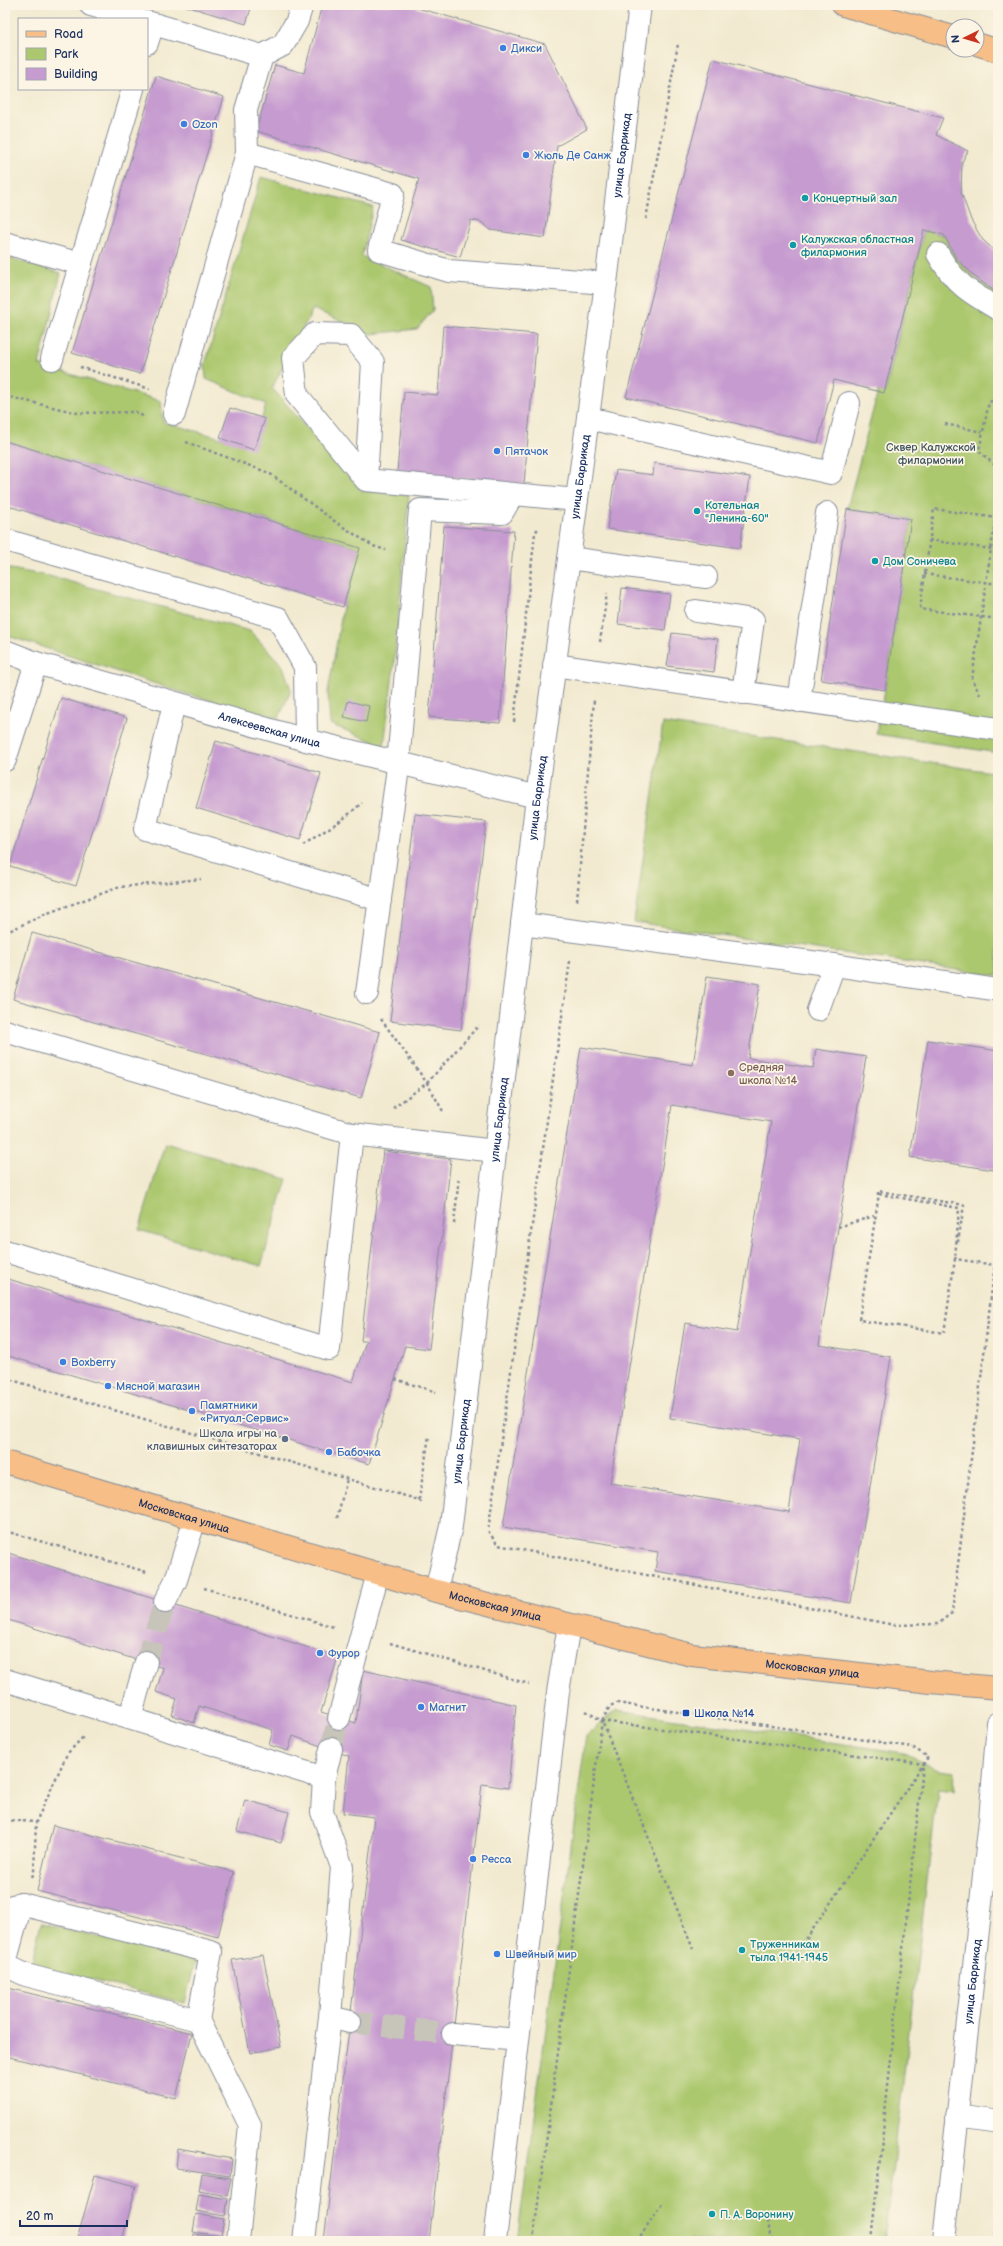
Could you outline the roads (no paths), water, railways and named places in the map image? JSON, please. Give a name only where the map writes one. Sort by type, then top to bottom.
[{"type":"main road","points":[[843,5],[945,35]]},
{"type":"main road","points":[[985,46],[998,50]]},
{"type":"main road","name":"Московская улица","points":[[5,1462],[436,1591],[692,1655],[931,1682],[998,1688]]},
{"type":"street","points":[[91,5],[124,18]]},
{"type":"street","points":[[148,28],[262,56],[283,45],[297,21],[302,5]]},
{"type":"street","name":"улица Баррикад","points":[[436,1591],[451,1526],[537,797],[606,283],[640,5]]},
{"type":"street","points":[[177,406],[247,154],[246,110],[262,56]]},
{"type":"street","points":[[52,359],[133,90]]},
{"type":"street","points":[[247,154],[393,194],[379,250],[449,271],[606,283]]},
{"type":"street","points":[[5,243],[81,264]]},
{"type":"street","points":[[938,254],[950,274],[968,291],[998,309]]},
{"type":"street","points":[[366,480],[373,362],[351,335],[315,334],[293,358],[296,395],[366,480],[577,500]]},
{"type":"street","points":[[588,418],[831,473],[849,403]]},
{"type":"street","points":[[367,993],[398,763],[420,510],[502,513],[514,494]]},
{"type":"street","points":[[799,701],[828,513]]},
{"type":"street","points":[[5,540],[278,618],[305,667],[306,740]]},
{"type":"street","points":[[569,558],[706,577]]},
{"type":"street","points":[[696,611],[753,620],[743,693]]},
{"type":"street","name":"Алексеевская улица","points":[[5,651],[36,663],[306,740],[537,797]]},
{"type":"street","points":[[5,760],[36,663]]},
{"type":"street","points":[[554,665],[988,728]]},
{"type":"street","points":[[174,702],[145,829],[380,900]]},
{"type":"street","points":[[522,924],[834,965],[998,990]]},
{"type":"street","points":[[818,1010],[834,965]]},
{"type":"street","points":[[5,1031],[352,1134],[495,1151]]},
{"type":"street","points":[[5,1252],[329,1349],[352,1134]]},
{"type":"street","points":[[165,1602],[176,1580],[195,1519]]},
{"type":"street","points":[[339,1718],[378,1573]]},
{"type":"street","points":[[495,2241],[558,1692],[569,1625]]},
{"type":"street","points":[[130,1717],[146,1662]]},
{"type":"street","points":[[5,1680],[130,1717],[324,1778]]},
{"type":"street","name":"улица Баррикад","points":[[944,2241],[958,2116],[989,1903],[998,1723]]},
{"type":"street","points":[[304,2241],[340,2020],[342,1867],[322,1812],[324,1778],[331,1749]]},
{"type":"street","points":[[198,2020],[26,1975],[5,1964],[13,1906],[211,1952],[198,2020],[250,2125],[238,2241]]},
{"type":"street","points":[[453,2034],[517,2040]]},
{"type":"street","points":[[958,2116],[998,2122]]},
{"type":"tunnel","points":[[146,1662],[165,1602]]},
{"type":"tunnel","points":[[331,1749],[339,1718]]},
{"type":"tunnel","points":[[350,2022],[453,2034]]},
{"type":"place","name":"Дикси","points":[[503,48]]},
{"type":"place","name":"Ozon","points":[[184,124]]},
{"type":"place","name":"Жюль Де Санж","points":[[526,155]]},
{"type":"place","name":"Концертный зал","points":[[805,198]]},
{"type":"place","name":"Калужская областная филармония","points":[[793,245]]},
{"type":"place","name":"Пятачок","points":[[497,451]]},
{"type":"place","name":"Котельная \"Ленина-60\"","points":[[697,511]]},
{"type":"place","name":"Дом Соничева","points":[[875,561]]},
{"type":"place","name":"Средняя школа №14","points":[[731,1073]]},
{"type":"place","name":"Boxberry","points":[[63,1362]]},
{"type":"place","name":"Мясной магазин","points":[[108,1386]]},
{"type":"place","name":"Памятники «Ритуал-Сервис»","points":[[192,1411]]},
{"type":"place","name":"Школа игры на клавишных синтезаторах","points":[[285,1439]]},
{"type":"place","name":"Бабочка","points":[[329,1452]]},
{"type":"place","name":"Фурор","points":[[320,1653]]},
{"type":"place","name":"Магнит","points":[[421,1707]]},
{"type":"place","name":"Школа №14","points":[[686,1713]]},
{"type":"place","name":"Ресса","points":[[473,1859]]},
{"type":"place","name":"Труженникам тыла 1941-1945","points":[[742,1950]]},
{"type":"place","name":"Швейный мир","points":[[497,1954]]},
{"type":"place","name":"П. А. Воронину","points":[[712,2214]]},
{"type":"park label","name":"Сквер Калужской филармонии","points":[[931,453]]}]
